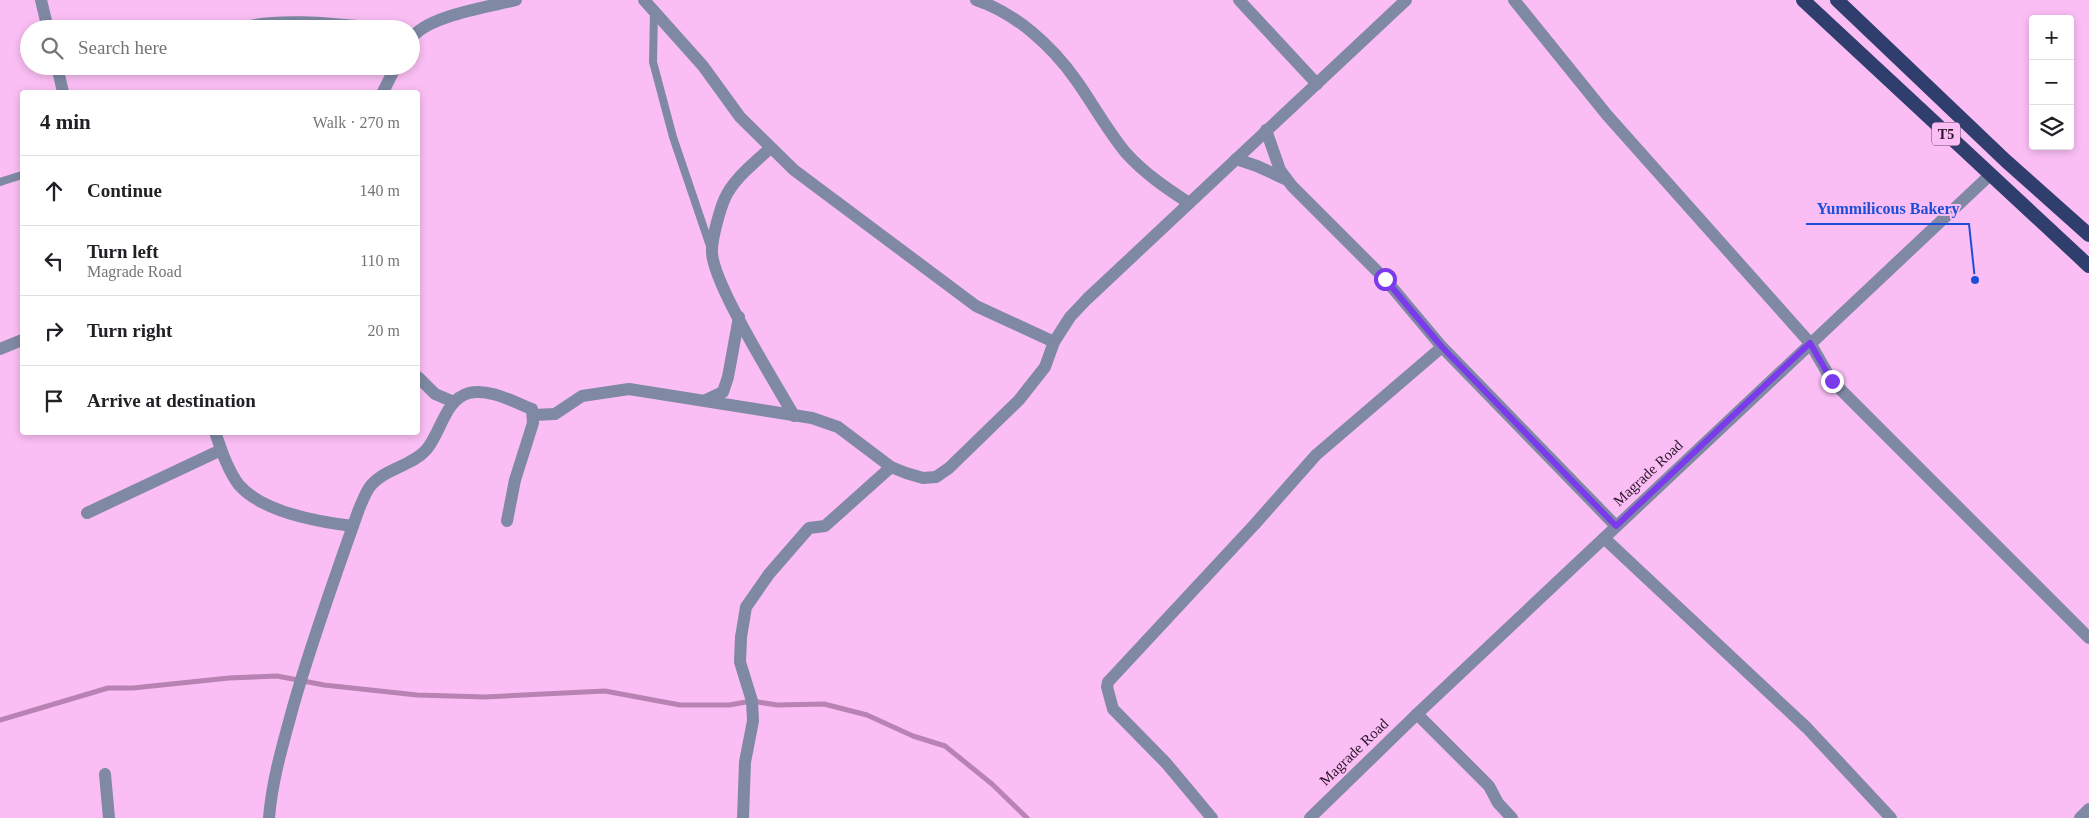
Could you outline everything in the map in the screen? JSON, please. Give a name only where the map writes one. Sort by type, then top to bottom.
[{"type":"highway","name":"T5","points":[[1803,0],[2089,266]]},
{"type":"highway","name":"T5","points":[[1838,0],[2006,161],[2089,235]]},
{"type":"street","points":[[41,0],[46,20]]},
{"type":"street","points":[[420,30],[438,21],[516,0]]},
{"type":"street","points":[[644,0],[703,66],[740,117],[794,170],[976,306],[1054,342]]},
{"type":"street","points":[[976,0],[1002,10],[1022,24],[1058,58],[1127,153],[1164,187],[1189,203]]},
{"type":"street","points":[[1239,0],[1317,84]]},
{"type":"street","points":[[533,415],[555,414],[582,396],[629,389],[706,400],[812,418],[838,427],[891,466],[923,478],[936,477],[949,468],[1018,400],[1044,367],[1054,342],[1070,317],[1146,247],[1266,130],[1406,0]]},
{"type":"street","points":[[1514,0],[1607,115],[1810,343],[1832,381],[2089,638]]},
{"type":"street","points":[[59,75],[63,90]]},
{"type":"street","points":[[385,90],[392,75]]},
{"type":"street","points":[[1266,130],[1277,164],[1287,180],[1385,279],[1442,347],[1616,526]]},
{"type":"street","points":[[770,148],[735,182],[725,198],[711,251],[720,279],[738,317],[794,416]]},
{"type":"street","points":[[1236,159],[1257,166],[1287,180]]},
{"type":"street","name":"Magrade Road","points":[[1310,818],[1417,714],[1990,174]]},
{"type":"street","points":[[706,400],[723,392],[728,378],[738,317]]},
{"type":"street","points":[[0,349],[20,341]]},
{"type":"street","points":[[1212,818],[1166,764],[1113,709],[1108,693],[1108,682],[1255,524],[1316,455],[1442,347]]},
{"type":"street","points":[[420,379],[435,394],[454,402]]},
{"type":"street","points":[[269,818],[271,792],[277,764],[306,661],[353,526],[369,487],[385,476],[414,462],[428,448],[454,402],[469,393],[488,393],[532,409],[533,423],[514,480],[507,521]]},
{"type":"street","points":[[216,435],[221,450],[239,484],[255,497],[300,518],[353,526]]},
{"type":"street","points":[[87,513],[221,450]]},
{"type":"street","points":[[743,818],[745,762],[754,721],[752,701],[740,662],[741,637],[746,607],[770,574],[809,528],[824,526],[891,466]]},
{"type":"street","points":[[1604,538],[1807,728],[1891,818]]},
{"type":"street","points":[[1417,714],[1489,786],[1498,802],[1512,818]]},
{"type":"street","points":[[105,774],[109,818]]},
{"type":"street","points":[[2080,818],[2089,810]]},
{"type":"lane","points":[[654,11],[653,62],[673,137],[711,251]]},
{"type":"lane","points":[[0,182],[20,176]]},
{"type":"waterway","points":[[0,720],[108,688],[133,688],[229,678],[277,676],[324,685],[417,695],[485,697],[605,691],[680,705],[729,705],[752,701],[777,705],[824,704],[867,715],[913,736],[945,746],[992,784],[1027,818]]},
{"type":"place","name":"Yummilicous Bakery","points":[[1975,280]]},
{"type":"route","points":[[1385,279],[1442,347],[1616,526],[1810,343],[1832,381]]}]
